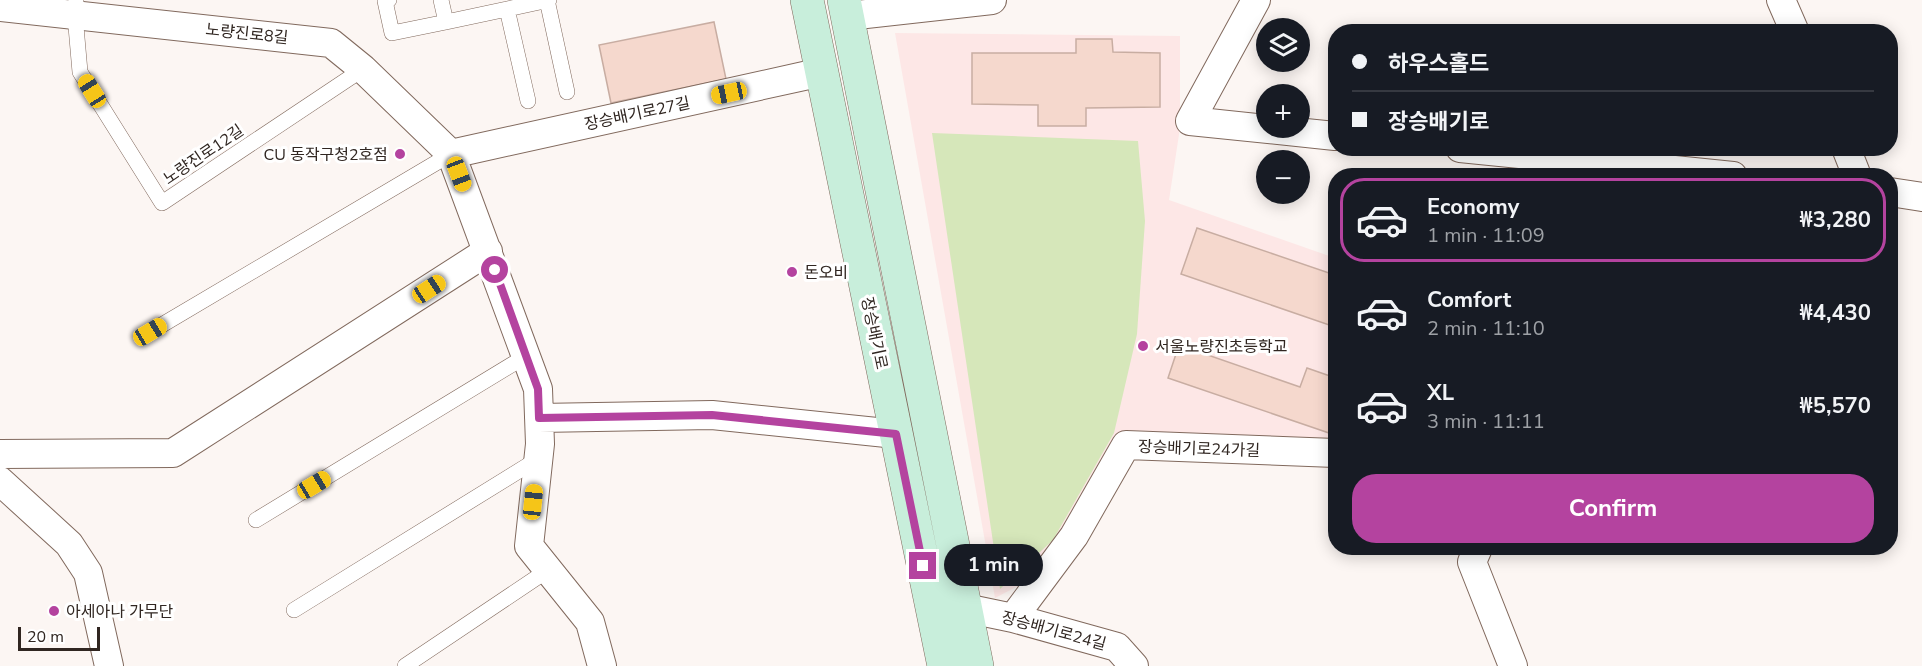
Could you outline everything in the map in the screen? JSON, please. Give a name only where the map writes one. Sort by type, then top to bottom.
[{"type":"street","name":"장승배기로","points":[[807,0],[944,666]]},
{"type":"street","points":[[977,666],[846,8],[992,0]]},
{"type":"street","points":[[1256,0],[1190,121],[1328,135]]},
{"type":"street","points":[[1781,0],[1792,24]]},
{"type":"street","name":"노량진로8길","points":[[0,7],[75,8],[331,42],[363,69],[451,153]]},
{"type":"street","name":"장승배기로27길","points":[[451,153],[822,72]]},
{"type":"street","points":[[451,153],[538,389],[538,459],[529,546],[590,622],[602,666]]},
{"type":"street","points":[[1497,156],[1544,166],[1583,168]]},
{"type":"street","points":[[1898,193],[1922,197]]},
{"type":"street","points":[[0,454],[173,453],[488,251]]},
{"type":"street","points":[[539,418],[712,415],[896,434]]},
{"type":"street","name":"장승배기로24가길","points":[[1013,618],[1074,536],[1126,445],[1328,453]]},
{"type":"street","points":[[0,481],[69,544],[88,573],[109,666]]},
{"type":"street","points":[[1475,555],[1472,562],[1513,666]]},
{"type":"street","name":"장승배기로24길","points":[[965,608],[1013,618],[1117,647],[1134,666]]},
{"type":"lane","points":[[389,0],[385,1],[393,33],[548,0],[567,92]]},
{"type":"lane","points":[[441,0],[446,22]]},
{"type":"lane","name":"노량진로12길","points":[[75,8],[80,72],[162,203],[363,69]]},
{"type":"lane","points":[[507,9],[528,101]]},
{"type":"lane","name":"장승배기로27길","points":[[150,332],[451,153]]},
{"type":"lane","points":[[256,520],[526,356]]},
{"type":"lane","points":[[294,610],[538,459]]},
{"type":"lane","points":[[405,666],[548,570]]},
{"type":"shaded area","name":"서울노량진초등학교","points":[[895,33],[1180,36],[1180,128],[1169,200],[1328,256],[1328,449],[1118,433],[1055,544],[1018,586],[995,598]]},
{"type":"green space","points":[[932,133],[1138,141],[1145,221],[1137,334],[1114,433],[1053,540],[1000,589]]},
{"type":"building","points":[[714,22],[726,79],[611,103],[599,45]]},
{"type":"building","points":[[1076,39],[1112,39],[1113,52],[1160,53],[1160,107],[1086,108],[1086,126],[1038,126],[1038,105],[972,104],[972,53],[1076,53]]},
{"type":"building","points":[[1197,228],[1328,273],[1328,325],[1181,274]]},
{"type":"building","points":[[1179,345],[1300,387],[1307,368],[1328,375],[1328,433],[1168,378]]},
{"type":"place","name":"CU 동작구청2호점","points":[[400,154]]},
{"type":"place","name":"돈오비","points":[[792,272]]},
{"type":"place","name":"서울노량진초등학교","points":[[1143,346]]},
{"type":"place","name":"아세아나 가무단","points":[[54,611]]},
{"type":"route","points":[[495,270],[538,389],[539,418],[712,415],[896,434],[923,566]]}]
